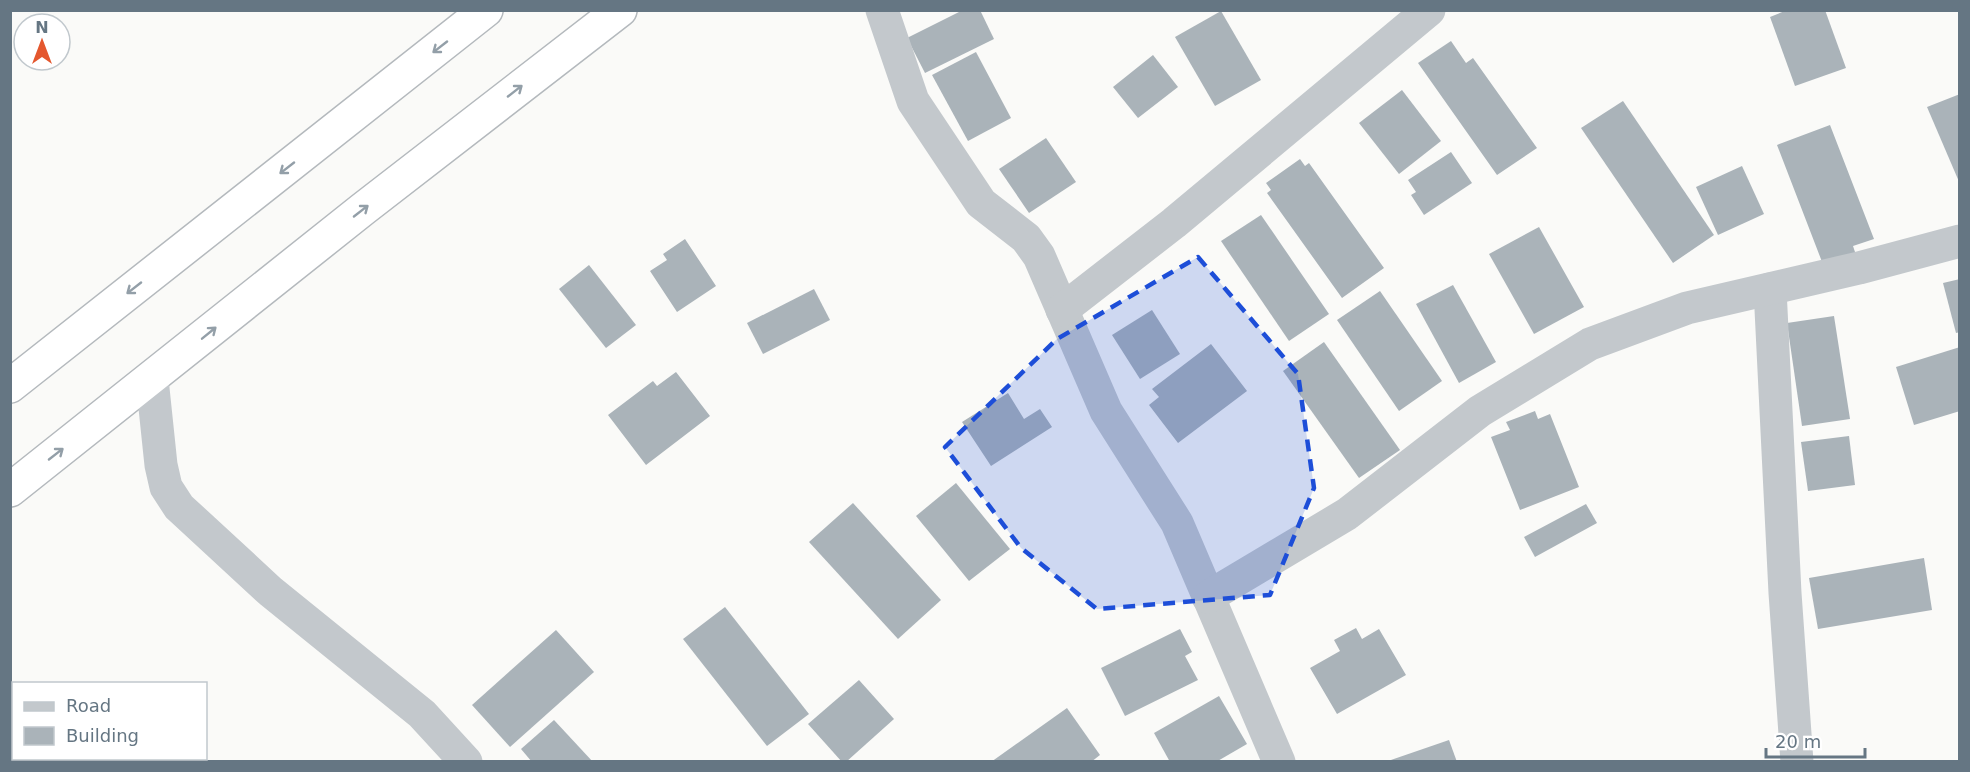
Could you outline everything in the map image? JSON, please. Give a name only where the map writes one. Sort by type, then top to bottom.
[{"type":"highway","points":[[10,386],[486,10]]},
{"type":"highway","points":[[10,490],[363,209],[620,10]]},
{"type":"street","points":[[882,10],[913,101],[981,203],[1026,238],[1039,256],[1106,411],[1177,523],[1279,762]]},
{"type":"street","points":[[1062,310],[1174,223],[1429,10]]},
{"type":"street","points":[[1208,597],[1347,514],[1480,411],[1590,344],[1687,308],[1859,268],[1959,241]]},
{"type":"street","points":[[1770,289],[1785,593],[1797,762]]},
{"type":"street","points":[[152,379],[161,465],[166,487],[179,507],[270,591],[422,714],[466,762]]},
{"type":"highlighted area","points":[[1198,257],[1298,374],[1314,488],[1270,595],[1097,609],[1021,548],[945,447],[1057,339]]},
{"type":"building","points":[[963,10],[980,10],[994,39],[925,73],[907,38]]},
{"type":"building","points":[[1787,10],[1825,10],[1846,68],[1795,86],[1770,17]]},
{"type":"building","points":[[1221,11],[1261,80],[1215,106],[1175,37]]},
{"type":"building","points":[[1451,41],[1466,63],[1473,58],[1537,148],[1497,175],[1418,63]]},
{"type":"building","points":[[976,52],[1011,118],[968,141],[932,75]]},
{"type":"building","points":[[1153,55],[1178,87],[1138,118],[1113,87]]},
{"type":"building","points":[[1402,90],[1441,141],[1399,174],[1359,123]]},
{"type":"building","points":[[1960,94],[1960,184],[1927,107]]},
{"type":"building","points":[[1623,101],[1714,235],[1673,263],[1581,128]]},
{"type":"building","points":[[1830,125],[1874,239],[1853,246],[1856,255],[1824,267],[1777,145]]},
{"type":"building","points":[[1046,138],[1076,182],[1029,213],[999,169]]},
{"type":"building","points":[[1451,152],[1472,183],[1424,215],[1411,195],[1416,192],[1408,180]]},
{"type":"building","points":[[1300,159],[1305,166],[1309,163],[1384,268],[1342,298],[1267,193],[1271,190],[1266,183]]},
{"type":"building","points":[[1742,166],[1764,214],[1718,235],[1696,187]]},
{"type":"building","points":[[1261,215],[1329,314],[1289,341],[1221,241]]},
{"type":"building","points":[[1539,227],[1584,307],[1534,334],[1489,254]]},
{"type":"building","points":[[685,239],[716,286],[677,312],[650,271],[667,260],[663,254]]},
{"type":"building","points":[[589,265],[636,325],[606,348],[559,289]]},
{"type":"building","points":[[1960,279],[1960,332],[1956,333],[1943,283]]},
{"type":"building","points":[[1453,285],[1496,362],[1459,383],[1416,304]]},
{"type":"building","points":[[814,289],[830,320],[763,354],[747,323]]},
{"type":"building","points":[[1380,291],[1442,381],[1399,411],[1337,320]]},
{"type":"building","points":[[1152,310],[1180,354],[1140,379],[1112,335]]},
{"type":"building","points":[[1834,316],[1850,419],[1802,426],[1787,323]]},
{"type":"building","points":[[1324,342],[1400,450],[1359,478],[1283,371]]},
{"type":"building","points":[[1211,344],[1247,391],[1178,443],[1149,405],[1159,397],[1152,389]]},
{"type":"building","points":[[1960,347],[1960,411],[1914,425],[1896,367]]},
{"type":"building","points":[[676,372],[710,416],[646,465],[608,415],[653,381],[657,386]]},
{"type":"building","points":[[1008,393],[1024,419],[1040,409],[1052,427],[991,466],[962,422]]},
{"type":"building","points":[[1535,411],[1538,419],[1550,414],[1579,487],[1520,510],[1491,437],[1510,430],[1506,422]]},
{"type":"building","points":[[1849,436],[1855,485],[1808,491],[1801,442]]},
{"type":"building","points":[[956,483],[1010,549],[969,581],[916,516]]},
{"type":"building","points":[[853,503],[941,600],[898,639],[809,542]]},
{"type":"building","points":[[1586,504],[1597,523],[1535,557],[1524,537]]},
{"type":"building","points":[[1924,558],[1932,610],[1818,629],[1809,578]]},
{"type":"building","points":[[725,607],[809,714],[767,746],[683,639]]},
{"type":"building","points":[[1356,628],[1362,639],[1379,629],[1406,675],[1337,714],[1310,668],[1340,651],[1334,640]]},
{"type":"building","points":[[1180,629],[1192,652],[1185,656],[1198,680],[1125,716],[1101,668]]},
{"type":"building","points":[[556,630],[594,672],[510,747],[472,705]]},
{"type":"building","points":[[859,680],[894,719],[846,762],[842,762],[808,724]]},
{"type":"building","points":[[1219,696],[1247,744],[1216,762],[1170,762],[1154,733]]},
{"type":"building","points":[[1067,708],[1100,755],[1091,762],[991,762]]},
{"type":"building","points":[[554,720],[593,762],[532,762],[521,749]]},
{"type":"building","points":[[1449,740],[1457,762],[1388,762],[1388,761]]}]
